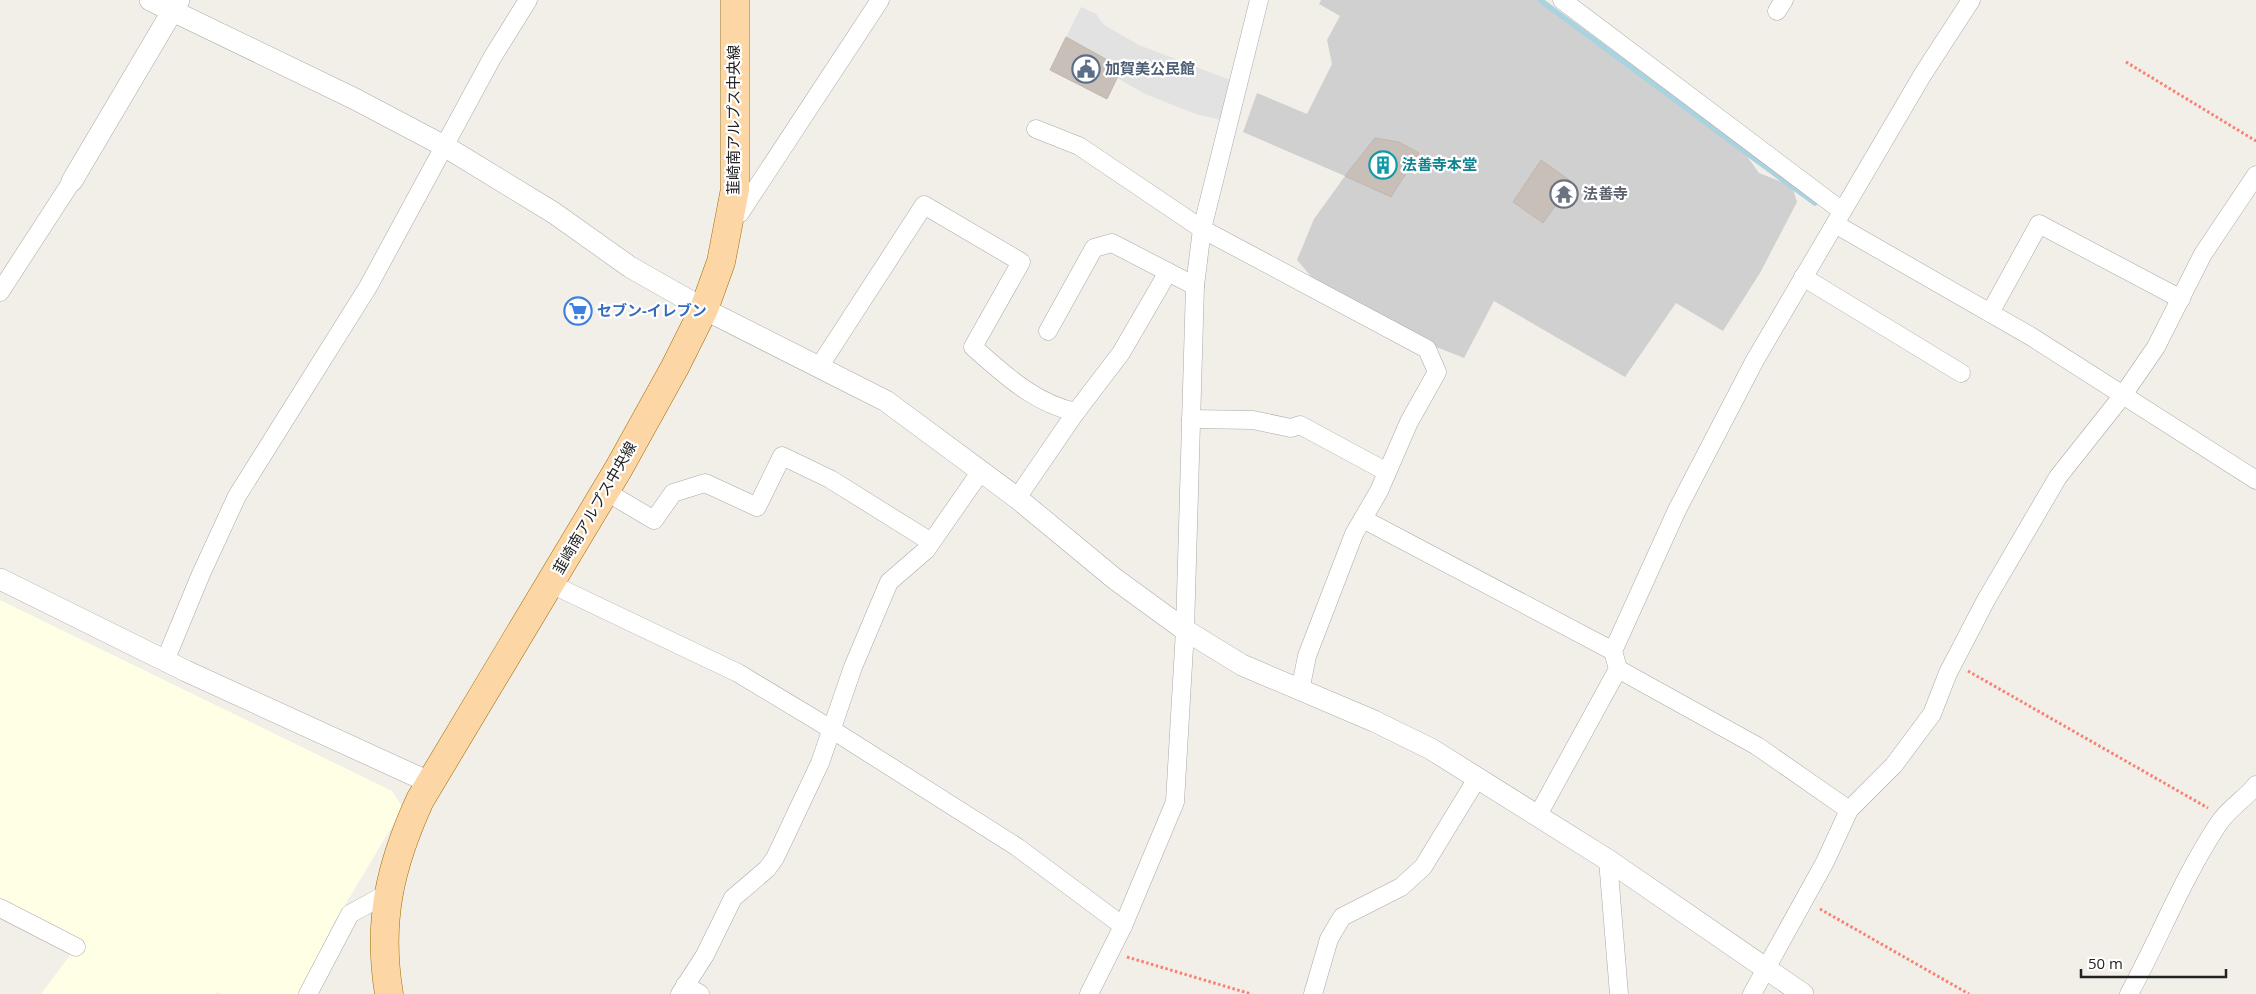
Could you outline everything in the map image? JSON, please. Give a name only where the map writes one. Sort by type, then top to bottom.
[{"type":"main road","name":"韮崎南アルプス中央線","points":[[390,994],[386,972],[388,892],[402,839],[430,783],[551,584],[675,367],[704,309],[721,262],[736,189],[735,0]]},
{"type":"street","points":[[150,0],[176,5],[446,147],[554,213],[630,267],[704,309],[886,401],[982,471],[1115,579],[1184,630],[1242,665],[1374,721],[1432,749],[1608,860],[1803,994]]},
{"type":"street","points":[[165,661],[200,574],[237,496],[368,287],[446,147],[492,58],[528,0]]},
{"type":"street","points":[[731,219],[740,213],[880,0]]},
{"type":"street","points":[[1089,994],[1123,926],[1175,802],[1184,630],[1195,286],[1202,229],[1260,0]]},
{"type":"street","points":[[1562,0],[1838,218],[2256,480]]},
{"type":"street","points":[[1538,815],[1618,669],[1613,651],[1682,501],[1755,360],[1922,74],[1971,0]]},
{"type":"street","points":[[0,292],[72,181],[176,5]]},
{"type":"street","points":[[1036,129],[1079,146],[1202,229],[1427,349],[1437,372],[1409,422],[1387,472],[1354,534],[1307,656],[1300,691]]},
{"type":"street","points":[[1752,994],[1804,900],[1849,810],[1894,765],[1932,714],[1953,663],[1986,600],[2058,477],[2123,395],[2156,347],[2203,254],[2256,174]]},
{"type":"street","points":[[818,367],[924,205],[1022,262],[973,347],[1014,383],[1060,408],[1076,412]]},
{"type":"street","points":[[1990,313],[2040,224],[2180,299]]},
{"type":"street","points":[[1048,331],[1094,248],[1112,243],[1195,286]]},
{"type":"street","points":[[1017,498],[1076,412],[1121,353],[1168,272]]},
{"type":"street","points":[[1804,278],[1961,373]]},
{"type":"street","points":[[1191,419],[1253,420],[1291,428],[1300,425],[1387,472]]},
{"type":"street","points":[[606,490],[654,520],[673,492],[705,483],[757,507],[782,456],[830,479],[931,542]]},
{"type":"street","points":[[688,991],[734,898],[767,869],[775,858],[820,763],[853,666],[889,582],[926,550],[982,471]]},
{"type":"street","points":[[1363,519],[1613,651]]},
{"type":"street","points":[[0,579],[165,661],[430,783]]},
{"type":"street","points":[[551,584],[738,673],[831,729],[1017,847],[1123,926]]},
{"type":"street","points":[[1618,669],[1756,746],[1849,810]]},
{"type":"street","points":[[1314,994],[1329,939],[1342,917],[1401,887],[1423,867],[1478,777]]},
{"type":"street","points":[[2129,994],[2184,884],[2224,817],[2247,797],[2256,784]]},
{"type":"street","points":[[1608,860],[1619,994]]},
{"type":"street","points":[[308,994],[350,914],[388,892]]},
{"type":"street","points":[[0,908],[76,946]]},
{"type":"path","points":[[2126,62],[2256,141]]},
{"type":"path","points":[[1953,663],[2224,817]]},
{"type":"path","points":[[1804,900],[1969,994]]},
{"type":"path","points":[[1110,952],[1251,994]]},
{"type":"shaded area","name":"法善寺","points":[[1321,0],[1540,0],[1743,151],[1759,173],[1792,186],[1797,202],[1760,273],[1723,331],[1676,303],[1625,377],[1494,301],[1464,358],[1378,324],[1328,296],[1297,260],[1314,219],[1345,176],[1243,132],[1257,93],[1307,114],[1332,64],[1327,40],[1340,16],[1319,4]]},
{"type":"shaded area","points":[[1081,7],[1096,14],[1104,25],[1139,45],[1233,81],[1222,120],[1196,114],[1145,94],[1117,78],[1122,68],[1066,37]]},
{"type":"shaded area","points":[[0,600],[392,791],[403,808],[333,925],[300,994],[221,994],[217,992],[216,994],[41,994],[80,942],[0,901]]},
{"type":"building","name":"加賀美公民館","points":[[1066,37],[1122,68],[1107,99],[1050,70]]},
{"type":"building","name":"法善寺本堂","points":[[1375,138],[1399,142],[1419,153],[1391,197],[1345,176]]},
{"type":"building","points":[[1541,160],[1572,182],[1543,223],[1513,202]]},
{"type":"waterway","points":[[1540,0],[1815,203]]},
{"type":"place","name":"加賀美公民館","points":[[1086,69]]},
{"type":"place","name":"法善寺本堂","points":[[1383,165]]},
{"type":"place","name":"法善寺","points":[[1564,194]]},
{"type":"place","name":"セブン-イレブン","points":[[578,311]]}]
